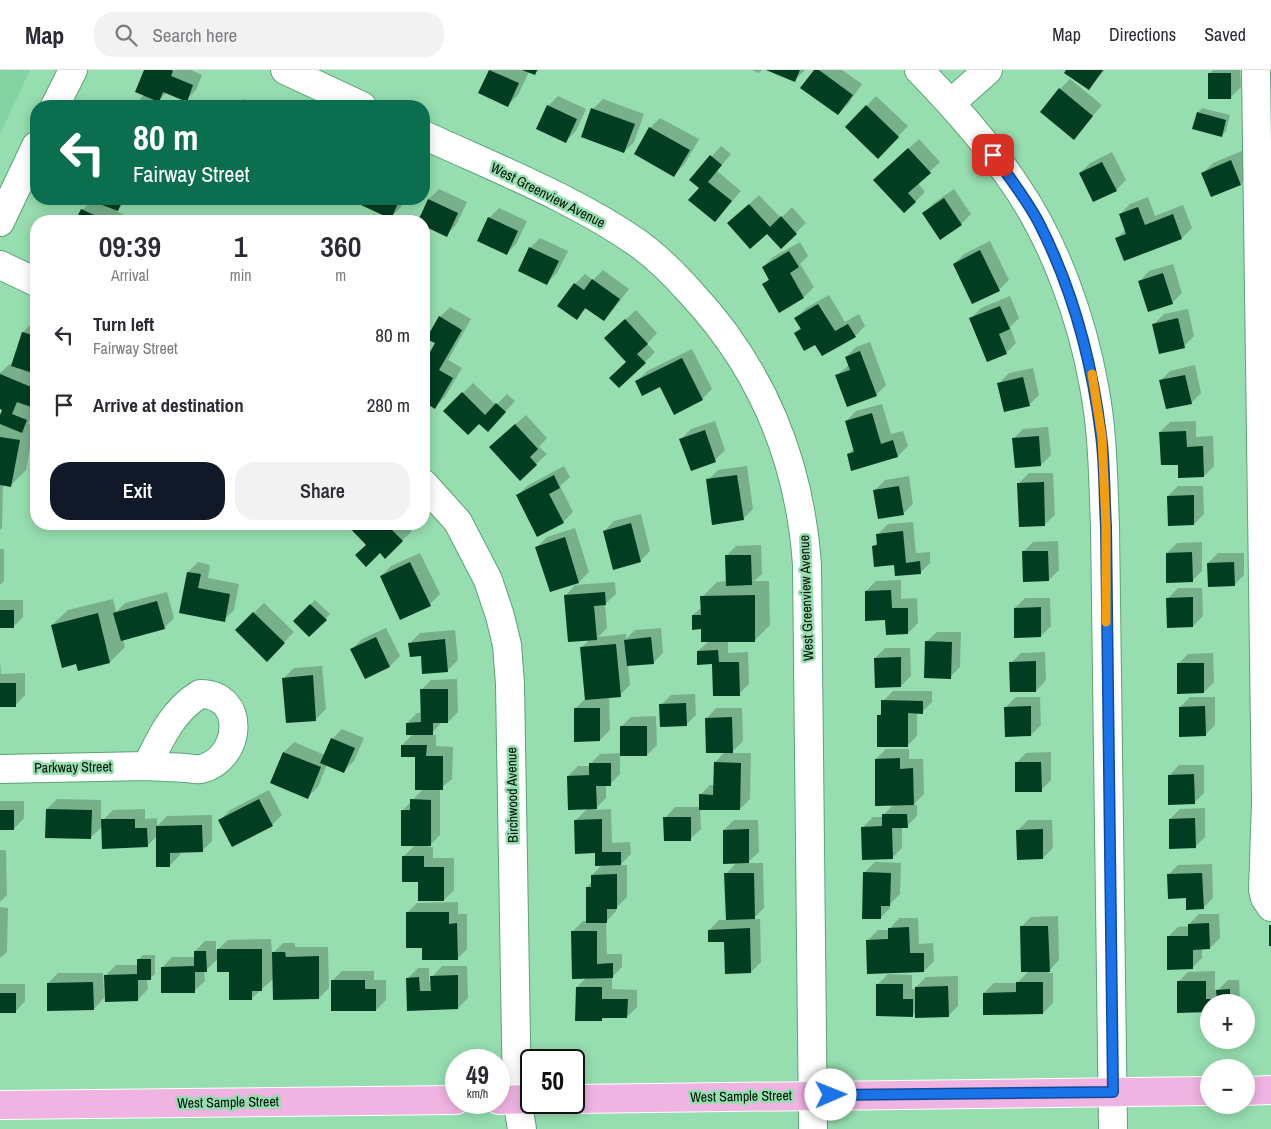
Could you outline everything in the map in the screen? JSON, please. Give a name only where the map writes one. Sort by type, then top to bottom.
[{"type":"main road","points":[[1255,1091],[1271,1090]]},
{"type":"main road","name":"West Sample Street","points":[[585,1099],[1200,1091]]},
{"type":"main road","name":"West Sample Street","points":[[0,1105],[445,1100]]},
{"type":"street","points":[[59,100],[73,70]]},
{"type":"street","points":[[285,70],[349,100]]},
{"type":"street","points":[[919,70],[970,124],[1016,186],[1038,222],[1072,304],[1094,386],[1102,437],[1106,526],[1113,1129]]},
{"type":"street","points":[[951,103],[988,70]]},
{"type":"street","points":[[1256,70],[1266,802],[1263,890],[1265,898],[1271,907]]},
{"type":"street","name":"West Greenview Avenue","points":[[430,138],[585,211],[640,245],[671,271],[706,308],[735,346],[759,387],[775,421],[789,460],[797,492],[805,534],[807,565],[813,1129]]},
{"type":"street","points":[[0,222],[30,159]]},
{"type":"street","points":[[0,265],[30,279]]},
{"type":"street","name":"Birchwood Avenue","points":[[430,491],[458,522],[475,552],[488,580],[500,616],[506,645],[510,694],[516,1099],[522,1129]]},
{"type":"street","name":"Parkway Street","points":[[0,769],[147,766]]},
{"type":"shaded area","points":[[0,70],[30,70],[0,134]]},
{"type":"building","points":[[144,70],[171,70],[173,71],[171,76],[193,85],[188,100],[182,100],[163,92],[160,100],[154,100],[135,92]]},
{"type":"building","points":[[489,70],[519,83],[508,107],[478,93]]},
{"type":"building","points":[[522,70],[537,70],[535,75]]},
{"type":"building","points":[[766,70],[800,70],[795,82]]},
{"type":"building","points":[[814,70],[819,70],[853,95],[838,115],[800,88]]},
{"type":"building","points":[[1066,70],[1103,70],[1089,90],[1064,73]]},
{"type":"building","points":[[1208,73],[1231,73],[1231,99],[1208,99]]},
{"type":"building","points":[[1059,88],[1093,116],[1074,140],[1040,112]]},
{"type":"building","points":[[547,105],[577,119],[566,143],[536,129]]},
{"type":"building","points":[[866,105],[899,137],[878,159],[845,127]]},
{"type":"building","points":[[591,108],[635,124],[624,153],[581,137]]},
{"type":"building","points":[[1197,112],[1226,120],[1222,137],[1192,129]]},
{"type":"building","points":[[649,127],[690,150],[674,177],[634,154]]},
{"type":"building","points":[[908,148],[931,173],[908,193],[916,202],[904,213],[873,180]]},
{"type":"building","points":[[710,155],[722,165],[708,182],[732,201],[715,222],[688,200],[699,188],[689,180]]},
{"type":"building","points":[[1231,160],[1241,185],[1211,197],[1201,173]]},
{"type":"building","points":[[1102,162],[1117,191],[1093,202],[1079,173]]},
{"type":"building","points":[[944,198],[962,225],[940,240],[922,213]]},
{"type":"building","points":[[430,200],[458,213],[447,237],[430,229],[430,215],[421,215],[425,205],[430,205]]},
{"type":"building","points":[[749,204],[770,227],[781,216],[797,234],[781,249],[767,234],[750,249],[727,223]]},
{"type":"building","points":[[102,205],[120,205],[118,211]]},
{"type":"building","points":[[361,205],[397,205],[393,215],[382,215]]},
{"type":"building","points":[[1138,207],[1145,225],[1173,214],[1182,239],[1124,261],[1115,238],[1126,234],[1119,214]]},
{"type":"building","points":[[81,209],[94,215],[78,215]]},
{"type":"building","points":[[488,217],[518,231],[507,255],[477,241]]},
{"type":"building","points":[[529,247],[559,261],[547,285],[518,271]]},
{"type":"building","points":[[980,250],[1000,291],[972,304],[953,264]]},
{"type":"building","points":[[789,251],[799,267],[790,273],[804,298],[779,313],[762,284],[769,280],[762,267]]},
{"type":"building","points":[[1163,273],[1173,304],[1148,312],[1138,281]]},
{"type":"building","points":[[592,279],[620,299],[604,321],[585,308],[577,320],[557,306],[574,283],[584,290]]},
{"type":"building","points":[[818,304],[835,331],[848,324],[856,337],[822,356],[815,345],[804,351],[794,333],[801,329],[794,318]]},
{"type":"building","points":[[1000,306],[1010,329],[999,334],[1007,354],[987,362],[969,318]]},
{"type":"building","points":[[439,316],[462,330],[439,370],[453,378],[435,409],[430,406],[430,352],[435,343],[430,341],[430,332]]},
{"type":"building","points":[[1178,318],[1185,348],[1159,354],[1152,324]]},
{"type":"building","points":[[625,319],[648,344],[637,354],[646,363],[619,388],[609,378],[626,362],[604,338]]},
{"type":"building","points":[[22,332],[30,334],[30,372],[11,366]]},
{"type":"building","points":[[860,351],[877,396],[847,407],[835,375],[850,370],[845,357]]},
{"type":"building","points":[[682,358],[703,400],[674,415],[660,387],[642,396],[635,381]]},
{"type":"building","points":[[0,374],[30,386],[30,407],[17,402],[12,414],[27,420],[22,433],[0,424],[2,410],[0,409]]},
{"type":"building","points":[[1185,375],[1192,404],[1166,409],[1159,380]]},
{"type":"building","points":[[1023,377],[1030,406],[1004,412],[997,383]]},
{"type":"building","points":[[462,392],[485,415],[496,403],[506,412],[488,432],[479,424],[468,435],[443,411]]},
{"type":"building","points":[[872,413],[881,444],[893,440],[898,457],[851,471],[847,454],[854,452],[845,421]]},
{"type":"building","points":[[515,424],[538,449],[530,457],[537,465],[520,481],[489,447]]},
{"type":"building","points":[[705,430],[716,462],[691,471],[679,439]]},
{"type":"building","points":[[1186,431],[1187,447],[1203,446],[1204,477],[1178,478],[1178,465],[1161,465],[1159,432]]},
{"type":"building","points":[[1039,436],[1041,466],[1015,468],[1012,438]]},
{"type":"building","points":[[0,437],[20,440],[11,487],[0,485]]},
{"type":"building","points":[[554,475],[560,488],[549,494],[564,523],[537,537],[516,495]]},
{"type":"building","points":[[737,475],[744,520],[712,525],[706,479]]},
{"type":"building","points":[[1044,482],[1045,526],[1019,527],[1017,483]]},
{"type":"building","points":[[899,486],[904,515],[878,519],[873,490]]},
{"type":"building","points":[[1194,495],[1194,525],[1168,526],[1167,496]]},
{"type":"building","points":[[631,523],[641,562],[613,570],[603,531]]},
{"type":"building","points":[[352,530],[392,530],[403,541],[385,559],[380,553],[366,567],[355,555],[366,545]]},
{"type":"building","points":[[903,531],[906,563],[920,561],[921,574],[895,576],[894,565],[874,567],[872,546],[877,545],[876,534]]},
{"type":"building","points":[[565,537],[579,583],[550,592],[535,547]]},
{"type":"building","points":[[1022,551],[1048,551],[1049,581],[1023,582]]},
{"type":"building","points":[[1192,552],[1193,582],[1166,583],[1166,553]]},
{"type":"building","points":[[725,555],[751,555],[752,585],[726,586]]},
{"type":"building","points":[[410,562],[431,606],[400,620],[380,576]]},
{"type":"building","points":[[1234,562],[1235,586],[1208,587],[1207,563]]},
{"type":"building","points":[[187,572],[201,574],[198,588],[230,594],[225,622],[179,613]]},
{"type":"building","points":[[891,590],[892,608],[908,608],[908,634],[886,635],[885,620],[865,621],[865,591]]},
{"type":"building","points":[[605,592],[606,605],[594,606],[597,640],[568,642],[564,595]]},
{"type":"building","points":[[755,595],[755,642],[701,642],[701,629],[692,630],[692,615],[701,615],[700,596]]},
{"type":"building","points":[[1193,597],[1193,627],[1167,628],[1166,598]]},
{"type":"building","points":[[157,601],[165,629],[121,641],[113,613]]},
{"type":"building","points":[[310,604],[327,620],[309,637],[293,621]]},
{"type":"building","points":[[1041,607],[1041,637],[1014,638],[1014,608]]},
{"type":"building","points":[[0,610],[14,610],[14,628],[0,628]]},
{"type":"building","points":[[253,612],[285,643],[267,662],[235,630]]},
{"type":"building","points":[[98,613],[110,663],[78,671],[76,664],[62,668],[51,625]]},
{"type":"building","points":[[376,637],[390,667],[365,679],[350,649]]},
{"type":"building","points":[[651,637],[654,664],[627,666],[624,640]]},
{"type":"building","points":[[445,639],[448,672],[422,674],[421,656],[410,657],[408,643]]},
{"type":"building","points":[[925,641],[952,642],[951,679],[924,678]]},
{"type":"building","points":[[616,644],[621,697],[585,700],[580,647]]},
{"type":"building","points":[[718,650],[719,662],[739,662],[740,696],[713,696],[712,664],[697,665],[697,651]]},
{"type":"building","points":[[901,657],[901,687],[875,688],[874,658]]},
{"type":"building","points":[[1036,661],[1036,692],[1010,692],[1009,662]]},
{"type":"building","points":[[1177,663],[1204,663],[1204,693],[1177,694]]},
{"type":"building","points":[[313,675],[316,721],[286,723],[282,678]]},
{"type":"building","points":[[0,683],[16,683],[16,707],[0,707]]},
{"type":"building","points":[[420,689],[448,689],[448,723],[433,723],[433,735],[406,735],[406,723],[421,722]]},
{"type":"building","points":[[881,700],[923,701],[923,714],[908,713],[908,747],[877,747],[877,715],[881,715]]},
{"type":"building","points":[[686,703],[687,726],[660,727],[659,704]]},
{"type":"building","points":[[1031,706],[1031,736],[1005,737],[1004,707]]},
{"type":"building","points":[[1205,706],[1206,736],[1179,737],[1179,707]]},
{"type":"building","points":[[574,708],[600,708],[600,741],[574,742]]},
{"type":"building","points":[[732,717],[733,753],[706,753],[705,718]]},
{"type":"building","points":[[620,726],[647,726],[647,756],[620,756]]},
{"type":"building","points":[[331,738],[355,748],[344,773],[320,763]]},
{"type":"building","points":[[401,745],[427,745],[426,756],[443,756],[443,790],[415,790],[415,757],[401,757]]},
{"type":"building","points":[[283,752],[321,767],[308,799],[270,783]]},
{"type":"building","points":[[900,758],[900,769],[913,768],[914,805],[875,806],[875,759]]},
{"type":"building","points":[[714,762],[741,763],[740,810],[699,810],[699,794],[713,795]]},
{"type":"building","points":[[1015,762],[1041,762],[1042,792],[1015,792]]},
{"type":"building","points":[[589,763],[611,763],[611,786],[596,786],[597,809],[568,810],[567,776],[589,775]]},
{"type":"building","points":[[1194,774],[1195,804],[1168,805],[1168,775]]},
{"type":"building","points":[[259,799],[273,826],[232,847],[218,820]]},
{"type":"building","points":[[410,799],[431,800],[431,846],[401,846],[401,810],[410,810]]},
{"type":"building","points":[[46,809],[92,810],[91,839],[45,838]]},
{"type":"building","points":[[0,810],[14,810],[14,830],[0,830]]},
{"type":"building","points":[[882,814],[907,814],[908,828],[892,828],[893,859],[862,860],[861,827],[882,826]]},
{"type":"building","points":[[663,817],[691,817],[691,841],[664,841]]},
{"type":"building","points":[[1195,818],[1196,848],[1169,849],[1169,819]]},
{"type":"building","points":[[101,819],[135,819],[135,828],[147,828],[148,847],[102,849]]},
{"type":"building","points":[[602,819],[602,852],[621,852],[621,865],[595,866],[595,853],[575,854],[574,820]]},
{"type":"building","points":[[202,825],[203,852],[170,853],[170,867],[156,867],[156,826]]},
{"type":"building","points":[[749,829],[749,863],[723,864],[723,830]]},
{"type":"building","points":[[1043,829],[1043,859],[1017,860],[1016,830]]},
{"type":"building","points":[[402,856],[424,856],[424,867],[444,867],[444,901],[418,901],[418,882],[402,882]]},
{"type":"building","points":[[863,872],[891,873],[890,906],[881,906],[881,919],[862,919]]},
{"type":"building","points":[[724,873],[754,873],[755,919],[726,920]]},
{"type":"building","points":[[1202,873],[1204,909],[1186,910],[1186,898],[1168,899],[1167,874]]},
{"type":"building","points":[[617,874],[617,909],[607,909],[607,923],[586,923],[586,887],[591,887],[591,875]]},
{"type":"building","points":[[406,912],[449,912],[449,924],[457,923],[458,960],[422,960],[422,948],[406,948]]},
{"type":"building","points":[[1209,923],[1210,949],[1193,950],[1193,969],[1167,970],[1167,936],[1188,936],[1188,924]]},
{"type":"building","points":[[1269,925],[1271,925],[1271,946],[1269,946]]},
{"type":"building","points":[[1020,926],[1048,926],[1050,972],[1021,972]]},
{"type":"building","points":[[909,927],[910,953],[924,953],[924,972],[867,974],[866,940],[888,939],[888,928]]},
{"type":"building","points":[[750,928],[751,973],[725,974],[724,942],[708,942],[708,930]]},
{"type":"building","points":[[571,931],[597,931],[597,964],[613,963],[613,978],[572,979]]},
{"type":"building","points":[[217,949],[262,949],[262,991],[252,991],[252,1000],[229,1000],[229,972],[217,972]]},
{"type":"building","points":[[194,951],[206,951],[207,972],[195,972],[195,993],[161,993],[161,967],[194,966]]},
{"type":"building","points":[[272,952],[285,952],[286,957],[319,956],[319,999],[273,1000]]},
{"type":"building","points":[[137,959],[151,959],[151,980],[138,980],[138,1001],[105,1002],[104,975],[137,974]]},
{"type":"building","points":[[458,975],[458,1009],[407,1011],[406,978],[419,977],[420,991],[431,991],[430,976]]},
{"type":"building","points":[[331,980],[365,980],[365,989],[376,989],[376,1011],[331,1011]]},
{"type":"building","points":[[1177,981],[1206,981],[1206,994],[1200,994],[1200,1012],[1177,1013]]},
{"type":"building","points":[[93,982],[94,1010],[47,1011],[47,983]]},
{"type":"building","points":[[1016,982],[1043,982],[1043,1014],[983,1015],[983,993],[1016,992]]},
{"type":"building","points":[[876,984],[903,984],[903,999],[913,999],[913,1017],[876,1016]]},
{"type":"building","points":[[948,986],[949,1017],[915,1018],[915,987]]},
{"type":"building","points":[[576,987],[602,987],[602,999],[628,999],[627,1018],[602,1018],[602,1021],[575,1021]]},
{"type":"building","points":[[1230,989],[1230,994],[1216,994],[1216,990]]},
{"type":"building","points":[[0,993],[16,993],[16,1013],[0,1013]]},
{"type":"slow traffic","points":[[1092,374],[1102,437],[1106,526],[1106,622]]},
{"type":"route","points":[[831,1095],[1113,1092],[1110,1012],[1106,526],[1102,437],[1094,386],[1084,344],[1057,264],[1038,222],[1016,186],[993,155]]}]
